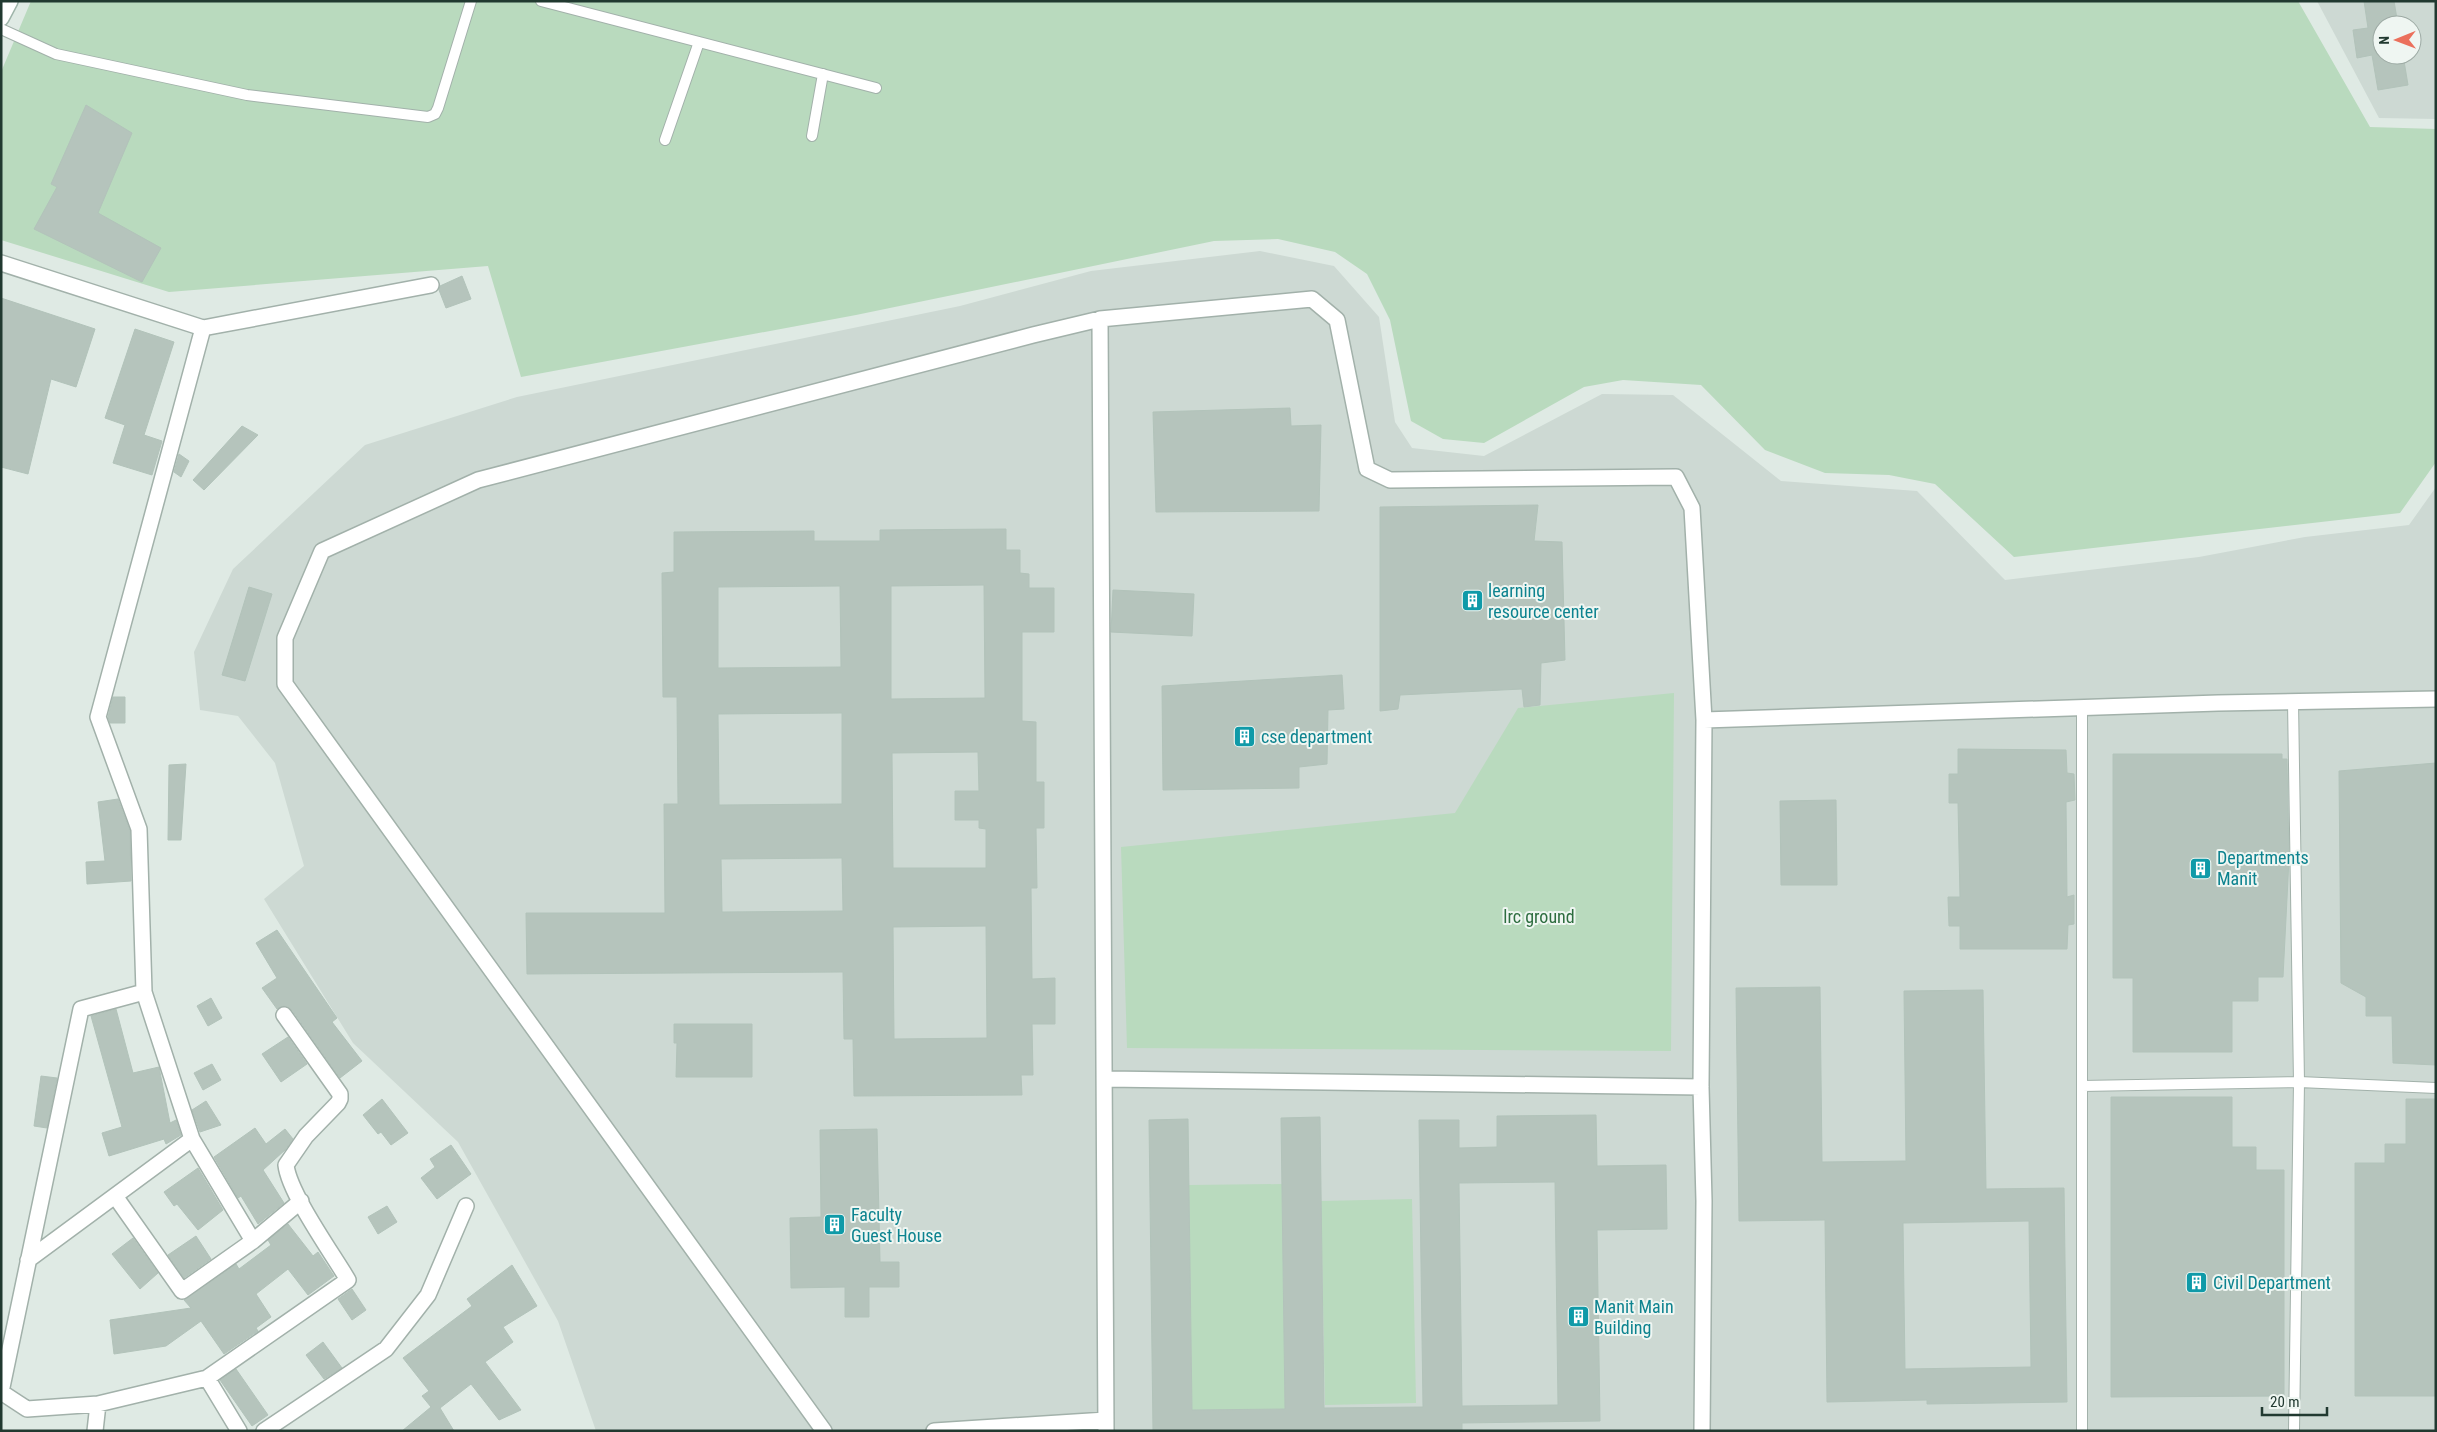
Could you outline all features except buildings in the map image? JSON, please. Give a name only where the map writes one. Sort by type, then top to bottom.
[{"type":"street","points":[[1,18],[10,1]]},
{"type":"street","points":[[1,263],[203,328],[430,285]]},
{"type":"street","points":[[824,1431],[285,684],[285,638],[322,551],[478,480],[1033,335],[1100,320],[1312,299],[1337,320],[1367,469],[1390,480],[1676,478],[1692,508],[1704,720],[1701,1087],[1704,1201],[1702,1431]]},
{"type":"street","points":[[934,1431],[1106,1425],[1106,1079],[1100,320]]},
{"type":"street","points":[[203,328],[98,717],[139,829],[144,992],[192,1139],[253,1241]]},
{"type":"street","points":[[1704,720],[2293,702],[2436,700]]},
{"type":"street","points":[[144,992],[81,1010],[1,1392],[27,1409],[98,1404],[207,1378],[348,1280],[301,1201],[287,1172],[286,1165],[306,1136],[340,1099],[340,1094],[284,1015]]},
{"type":"street","points":[[1106,1079],[1701,1087]]},
{"type":"street","points":[[28,1260],[192,1139]]},
{"type":"street","points":[[115,1196],[182,1291],[253,1241],[301,1201]]},
{"type":"street","points":[[264,1431],[386,1349],[428,1294],[466,1206]]},
{"type":"street","points":[[207,1378],[239,1431]]},
{"type":"street","points":[[94,1431],[98,1404]]},
{"type":"lane","points":[[1,28],[56,54],[247,96],[428,117],[435,114],[438,108],[471,1]]},
{"type":"lane","points":[[540,1],[876,88]]},
{"type":"lane","points":[[665,140],[699,42]]},
{"type":"lane","points":[[812,136],[823,74]]},
{"type":"lane","points":[[2293,702],[2299,1082],[2294,1431]]},
{"type":"lane","points":[[2082,708],[2082,1431]]},
{"type":"lane","points":[[2082,1086],[2299,1082],[2436,1088]]},
{"type":"shaded area","points":[[2317,1],[2436,1],[2436,119],[2379,118]]},
{"type":"shaded area","points":[[1260,251],[1334,266],[1379,317],[1395,422],[1412,448],[1484,456],[1602,394],[1673,395],[1781,481],[1917,491],[2005,580],[2199,557],[2305,537],[2409,525],[2436,487],[2436,1431],[596,1431],[558,1321],[458,1142],[353,1043],[264,899],[304,866],[275,763],[238,716],[200,710],[194,652],[233,569],[365,445],[517,397],[960,306],[1091,271]]},
{"type":"green space","points":[[31,1],[2298,1],[2370,127],[2436,129],[2436,462],[2400,513],[2014,557],[1935,484],[1889,475],[1825,473],[1765,450],[1701,385],[1623,380],[1584,387],[1484,443],[1443,439],[1411,421],[1390,320],[1367,274],[1335,252],[1278,239],[1214,241],[856,315],[521,377],[488,266],[169,292],[1,240],[1,72]]},
{"type":"green space","name":"lrc ground","points":[[1674,693],[1671,1051],[1127,1048],[1121,847],[1455,813],[1518,708]]},
{"type":"green space","points":[[1282,1184],[1285,1409],[1192,1410],[1189,1185]]},
{"type":"green space","points":[[1412,1199],[1416,1403],[1325,1405],[1321,1201]]},
{"type":"place","name":"learning resource center","points":[[1472,601]]},
{"type":"place","name":"cse department","points":[[1245,737]]},
{"type":"place","name":"Departments Manit","points":[[2201,868]]},
{"type":"place","name":"Faculty Guest House","points":[[835,1225]]},
{"type":"place","name":"Civil Department","points":[[2197,1283]]},
{"type":"place","name":"Manit Main Building","points":[[1578,1317]]}]
